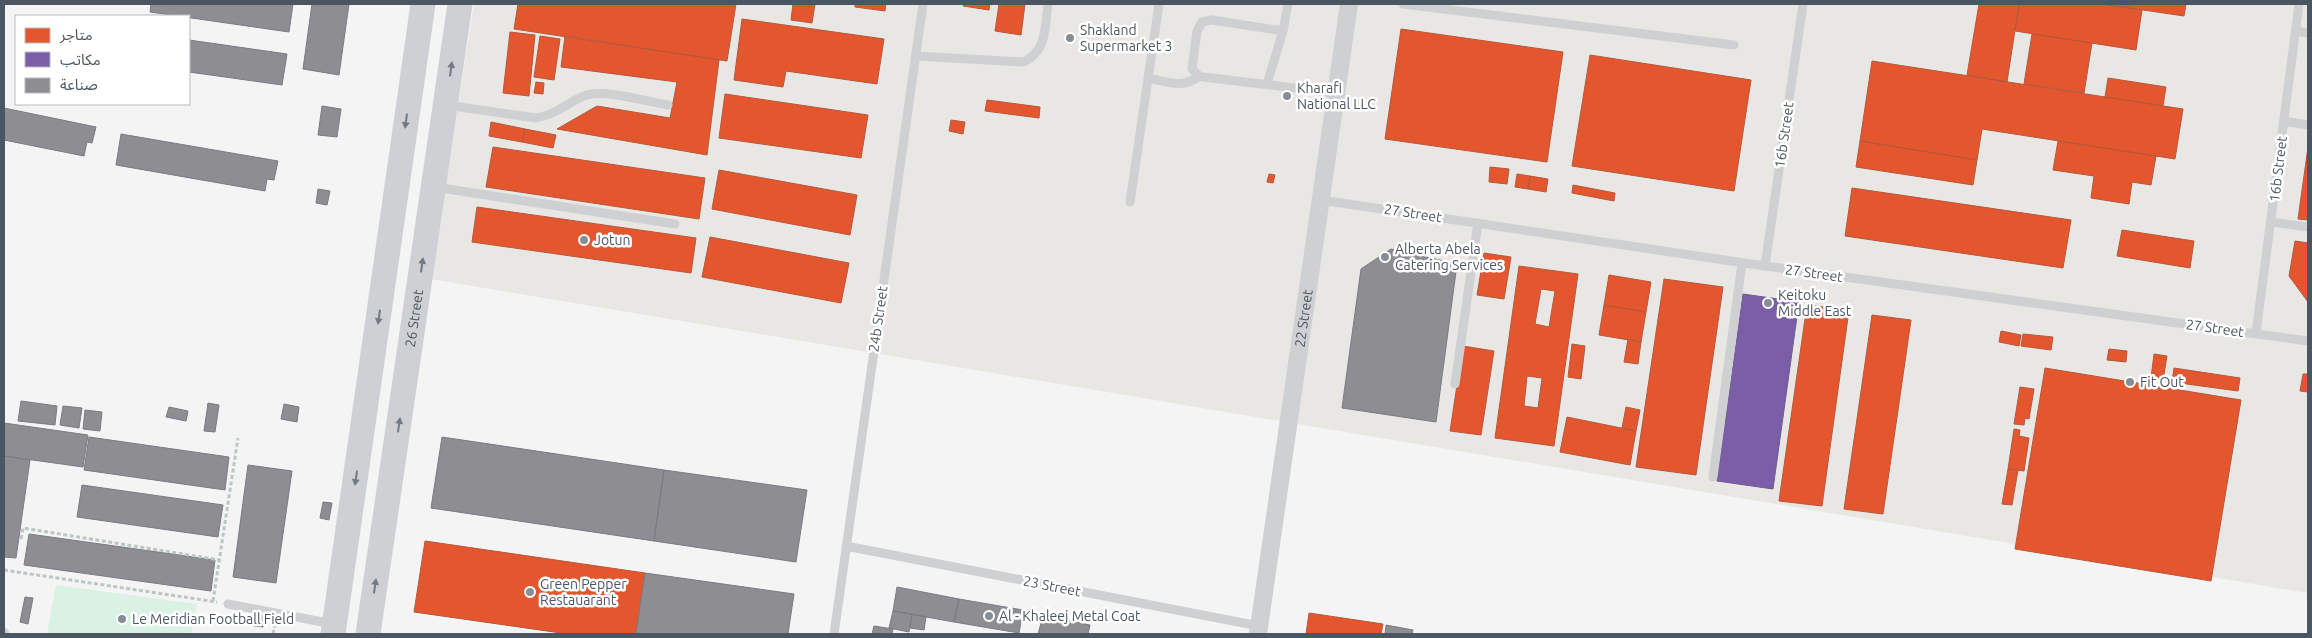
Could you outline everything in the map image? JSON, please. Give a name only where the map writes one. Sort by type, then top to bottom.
[{"type":"street","points":[[334,629],[423,4]]},
{"type":"street","name":"22 Street","points":[[1258,630],[1349,4]]},
{"type":"street","name":"26 Street","points":[[368,634],[460,5]]},
{"type":"lane","name":"24b Street","points":[[834,634],[923,4]]},
{"type":"lane","points":[[916,56],[1024,62],[1035,56],[1042,46],[1048,4]]},
{"type":"lane","points":[[1130,202],[1159,4]]},
{"type":"lane","points":[[1267,84],[1284,31],[1288,4]]},
{"type":"lane","points":[[1403,4],[1734,45]]},
{"type":"lane","name":"16b Street","points":[[1765,266],[1803,4]]},
{"type":"lane","name":"16b Street","points":[[2256,333],[2299,4]]},
{"type":"lane","points":[[1199,76],[1191,64],[1197,31],[1202,22],[1212,20],[1284,31]]},
{"type":"lane","points":[[2296,31],[2308,33]]},
{"type":"lane","points":[[1148,78],[1179,84],[1190,82],[1199,76],[1336,93]]},
{"type":"lane","points":[[446,105],[536,118],[550,115],[583,96],[596,93],[668,105]]},
{"type":"lane","points":[[2284,121],[2308,124]]},
{"type":"lane","points":[[434,187],[675,224]]},
{"type":"lane","name":"27 Street","points":[[1320,200],[1765,266],[2308,341]]},
{"type":"lane","points":[[2271,222],[2308,227]]},
{"type":"lane","points":[[1455,384],[1478,223]]},
{"type":"lane","points":[[1713,477],[1742,262]]},
{"type":"lane","name":"23 Street","points":[[846,546],[1258,630]]},
{"type":"lane","points":[[228,604],[334,629]]},
{"type":"path","points":[[213,601],[238,438]]},
{"type":"path","points":[[21,540],[23,528],[220,560]]},
{"type":"path","points":[[4,570],[228,604]]},
{"type":"shaded area","points":[[474,4],[2308,4],[2308,593],[431,279]]},
{"type":"green space","name":"Le Meridian Football Field","points":[[56,585],[197,604],[191,634],[47,634]]},
{"type":"building: متاجر","points":[[518,4],[736,4],[727,61],[514,29]]},
{"type":"building: متاجر","points":[[793,4],[815,4],[812,23],[791,20]]},
{"type":"building: متاجر","points":[[855,4],[886,4],[885,11],[855,7]]},
{"type":"building: متاجر","points":[[964,4],[990,4],[989,10],[963,6]]},
{"type":"building: متاجر","points":[[999,4],[1025,4],[1021,35],[995,31]]},
{"type":"building: متاجر","points":[[1979,4],[2019,4],[2007,82],[1967,75]]},
{"type":"building: متاجر","points":[[2019,4],[2102,4],[2142,10],[2136,50],[2015,31]]},
{"type":"building: متاجر","points":[[2102,4],[2186,4],[2184,16]]},
{"type":"building: متاجر","points":[[742,19],[884,39],[877,84],[786,71],[783,87],[734,80]]},
{"type":"building: متاجر","points":[[1401,29],[1563,52],[1547,162],[1385,139]]},
{"type":"building: متاجر","points":[[510,32],[535,35],[529,96],[503,93]]},
{"type":"building: متاجر","points":[[2032,34],[2092,43],[2084,93],[2024,84]]},
{"type":"building: متاجر","points":[[540,36],[560,39],[554,80],[534,77]]},
{"type":"building: متاجر","points":[[565,36],[719,60],[707,155],[557,129],[597,106],[670,118],[677,82],[561,67]]},
{"type":"building: متاجر","points":[[1590,55],[1751,80],[1734,191],[1572,166]]},
{"type":"building: متاجر","points":[[1872,61],[2183,109],[2175,159],[1982,129],[1977,160],[1860,141]]},
{"type":"building: متاجر","points":[[2108,78],[2166,87],[2163,106],[2105,97]]},
{"type":"building: متاجر","points":[[536,82],[544,83],[543,94],[534,93]]},
{"type":"building: متاجر","points":[[725,94],[868,115],[861,158],[719,138]]},
{"type":"building: متاجر","points":[[987,100],[1040,107],[1039,118],[985,111]]},
{"type":"building: متاجر","points":[[951,120],[965,122],[963,134],[949,131]]},
{"type":"building: متاجر","points":[[491,122],[525,129],[522,142],[489,136]]},
{"type":"building: متاجر","points":[[525,129],[556,135],[553,148],[522,142]]},
{"type":"building: متاجر","points":[[1860,141],[1977,160],[1973,185],[1856,167]]},
{"type":"building: متاجر","points":[[2058,141],[2156,156],[2151,185],[2132,182],[2129,204],[2091,198],[2094,176],[2053,170]]},
{"type":"building: متاجر","points":[[493,147],[705,178],[699,219],[486,187]]},
{"type":"building: متاجر","points":[[2308,147],[2308,220],[2298,219]]},
{"type":"building: متاجر","points":[[1490,167],[1509,169],[1507,184],[1489,182]]},
{"type":"building: متاجر","points":[[719,170],[857,195],[850,235],[712,209]]},
{"type":"building: متاجر","points":[[1269,174],[1275,175],[1273,183],[1267,182]]},
{"type":"building: متاجر","points":[[1517,174],[1530,176],[1528,189],[1515,187]]},
{"type":"building: متاجر","points":[[1530,176],[1548,179],[1546,192],[1528,189]]},
{"type":"building: متاجر","points":[[1573,185],[1615,193],[1614,201],[1572,193]]},
{"type":"building: متاجر","points":[[1852,188],[2071,220],[2063,268],[1845,236]]},
{"type":"building: متاجر","name":"Jotun","points":[[477,207],[696,238],[691,273],[472,242]]},
{"type":"building: متاجر","points":[[2122,230],[2194,241],[2190,268],[2117,256]]},
{"type":"building: متاجر","points":[[710,237],[849,263],[841,303],[702,277]]},
{"type":"building: متاجر","points":[[2295,241],[2308,243],[2308,302],[2289,276]]},
{"type":"building: متاجر","points":[[1484,253],[1511,257],[1504,299],[1477,295]]},
{"type":"building: متاجر","points":[[1519,266],[1578,274],[1554,446],[1495,438]],"holes":[[[1541,289],[1555,291],[1549,327],[1535,324]],[[1527,376],[1542,378],[1538,408],[1524,406]]]},
{"type":"building: متاجر","points":[[1609,275],[1651,282],[1646,312],[1604,305]]},
{"type":"building: متاجر","points":[[1664,279],[1723,287],[1696,475],[1636,467]]},
{"type":"building: متاجر","points":[[1604,305],[1646,312],[1641,342],[1599,335]]},
{"type":"building: متاجر","points":[[1807,305],[1849,310],[1822,506],[1779,501]]},
{"type":"building: متاجر","points":[[1872,315],[1911,320],[1883,514],[1844,509]]},
{"type":"building: متاجر","points":[[2001,331],[2021,335],[2019,346],[1999,342]]},
{"type":"building: متاجر","points":[[2023,334],[2053,337],[2051,350],[2021,346]]},
{"type":"building: متاجر","points":[[1628,339],[1641,342],[1638,364],[1624,362]]},
{"type":"building: متاجر","points":[[1572,344],[1585,346],[1581,379],[1568,377]]},
{"type":"building: متاجر","points":[[1463,346],[1494,351],[1481,435],[1450,431]]},
{"type":"building: متاجر","points":[[2109,349],[2127,351],[2126,362],[2107,360]]},
{"type":"building: متاجر","points":[[2154,354],[2167,356],[2163,380],[2151,378]]},
{"type":"building: متاجر","points":[[2045,368],[2241,400],[2211,581],[2015,549]]},
{"type":"building: متاجر","points":[[2174,368],[2240,378],[2238,391],[2172,382]]},
{"type":"building: متاجر","points":[[2303,374],[2308,374],[2308,392],[2300,391]]},
{"type":"building: متاجر","points":[[2020,387],[2034,389],[2029,419],[2025,418],[2024,425],[2014,424]]},
{"type":"building: متاجر","points":[[1626,407],[1640,410],[1636,431],[1622,428]]},
{"type":"building: متاجر","points":[[1567,417],[1636,431],[1630,465],[1560,452]]},
{"type":"building: متاجر","points":[[2014,429],[2020,430],[2019,436],[2029,438],[2024,471],[2008,469]]},
{"type":"building: متاجر","points":[[2008,469],[2018,470],[2012,505],[2002,504]]},
{"type":"building: متاجر","name":"Green Pepper Restauarant","points":[[425,541],[645,573],[636,634],[568,634],[414,612]]},
{"type":"building: متاجر","points":[[1309,613],[1383,624],[1381,634],[1306,634]]},
{"type":"building: مكاتب","points":[[1743,294],[1799,302],[1773,489],[1717,481]]},
{"type":"building: صناعة","points":[[151,4],[293,4],[289,32],[190,18],[190,15],[150,12]]},
{"type":"building: صناعة","points":[[312,4],[349,4],[339,75],[303,69]]},
{"type":"building: صناعة","points":[[190,40],[287,54],[282,85],[190,72]]},
{"type":"building: صناعة","points":[[322,106],[341,109],[337,137],[318,135]]},
{"type":"building: صناعة","points":[[4,108],[96,127],[92,143],[87,142],[84,156],[4,140]]},
{"type":"building: صناعة","points":[[121,134],[278,161],[274,180],[267,179],[265,191],[116,165]]},
{"type":"building: صناعة","points":[[318,189],[330,191],[327,205],[316,203]]},
{"type":"building: صناعة","points":[[1391,249],[1457,264],[1436,422],[1342,408],[1361,269]]},
{"type":"building: صناعة","points":[[21,401],[57,406],[55,425],[18,421]]},
{"type":"building: صناعة","points":[[208,403],[219,405],[215,432],[204,431]]},
{"type":"building: صناعة","points":[[284,404],[299,407],[297,422],[281,419]]},
{"type":"building: صناعة","points":[[63,406],[82,408],[79,428],[60,425]]},
{"type":"building: صناعة","points":[[169,407],[188,411],[186,421],[166,417]]},
{"type":"building: صناعة","points":[[85,410],[102,412],[100,431],[83,429]]},
{"type":"building: صناعة","points":[[4,423],[88,435],[83,467],[4,456]]},
{"type":"building: صناعة","points":[[89,437],[229,457],[225,490],[84,470]]},
{"type":"building: صناعة","points":[[442,437],[664,470],[654,541],[431,508]]},
{"type":"building: صناعة","points":[[4,456],[30,460],[16,558],[4,557]]},
{"type":"building: صناعة","points":[[248,465],[292,471],[276,583],[233,577]]},
{"type":"building: صناعة","points":[[664,470],[807,490],[796,562],[654,541]]},
{"type":"building: صناعة","points":[[82,485],[223,505],[218,537],[77,517]]},
{"type":"building: صناعة","points":[[323,502],[332,503],[329,520],[320,518]]},
{"type":"building: صناعة","points":[[29,534],[215,560],[211,591],[24,565]]},
{"type":"building: صناعة","points":[[645,573],[794,594],[788,634],[636,634]]},
{"type":"building: صناعة","name":"Al - Khaleej Metal Coat","points":[[897,587],[959,599],[954,622],[893,611]]},
{"type":"building: صناعة","points":[[25,597],[33,598],[28,624],[20,622]]},
{"type":"building: صناعة","name":"Al - Khaleej Metal Coat","points":[[959,599],[1023,610],[1019,633],[954,622]]},
{"type":"building: صناعة","points":[[893,611],[912,614],[909,632],[889,628]]},
{"type":"building: صناعة","name":"Al - Khaleej Metal Coat","points":[[1027,612],[1090,625],[1088,634],[1038,634],[1041,623],[1025,619]]},
{"type":"building: صناعة","points":[[256,613],[266,615],[263,627],[254,626]]},
{"type":"building: صناعة","points":[[912,614],[926,617],[924,630],[910,628]]},
{"type":"building: صناعة","points":[[1386,625],[1413,630],[1412,634],[1385,634]]},
{"type":"building: صناعة","points":[[874,626],[893,629],[892,634],[872,634]]},
{"type":"place","name":"Shakland Supermarket 3","points":[[1070,38]]},
{"type":"place","name":"Kharafi National LLC","points":[[1287,96]]},
{"type":"place","name":"Jotun","points":[[584,240]]},
{"type":"place","name":"Alberta Abela Catering Services","points":[[1385,257]]},
{"type":"place","name":"Keitoku Middle East","points":[[1768,303]]},
{"type":"place","name":"Fit Out","points":[[2130,382]]},
{"type":"place","name":"Green Pepper Restauarant","points":[[530,592]]},
{"type":"place","name":"Al - Khaleej Metal Coat","points":[[989,616]]},
{"type":"place","name":"Le Meridian Football Field","points":[[122,619]]}]
